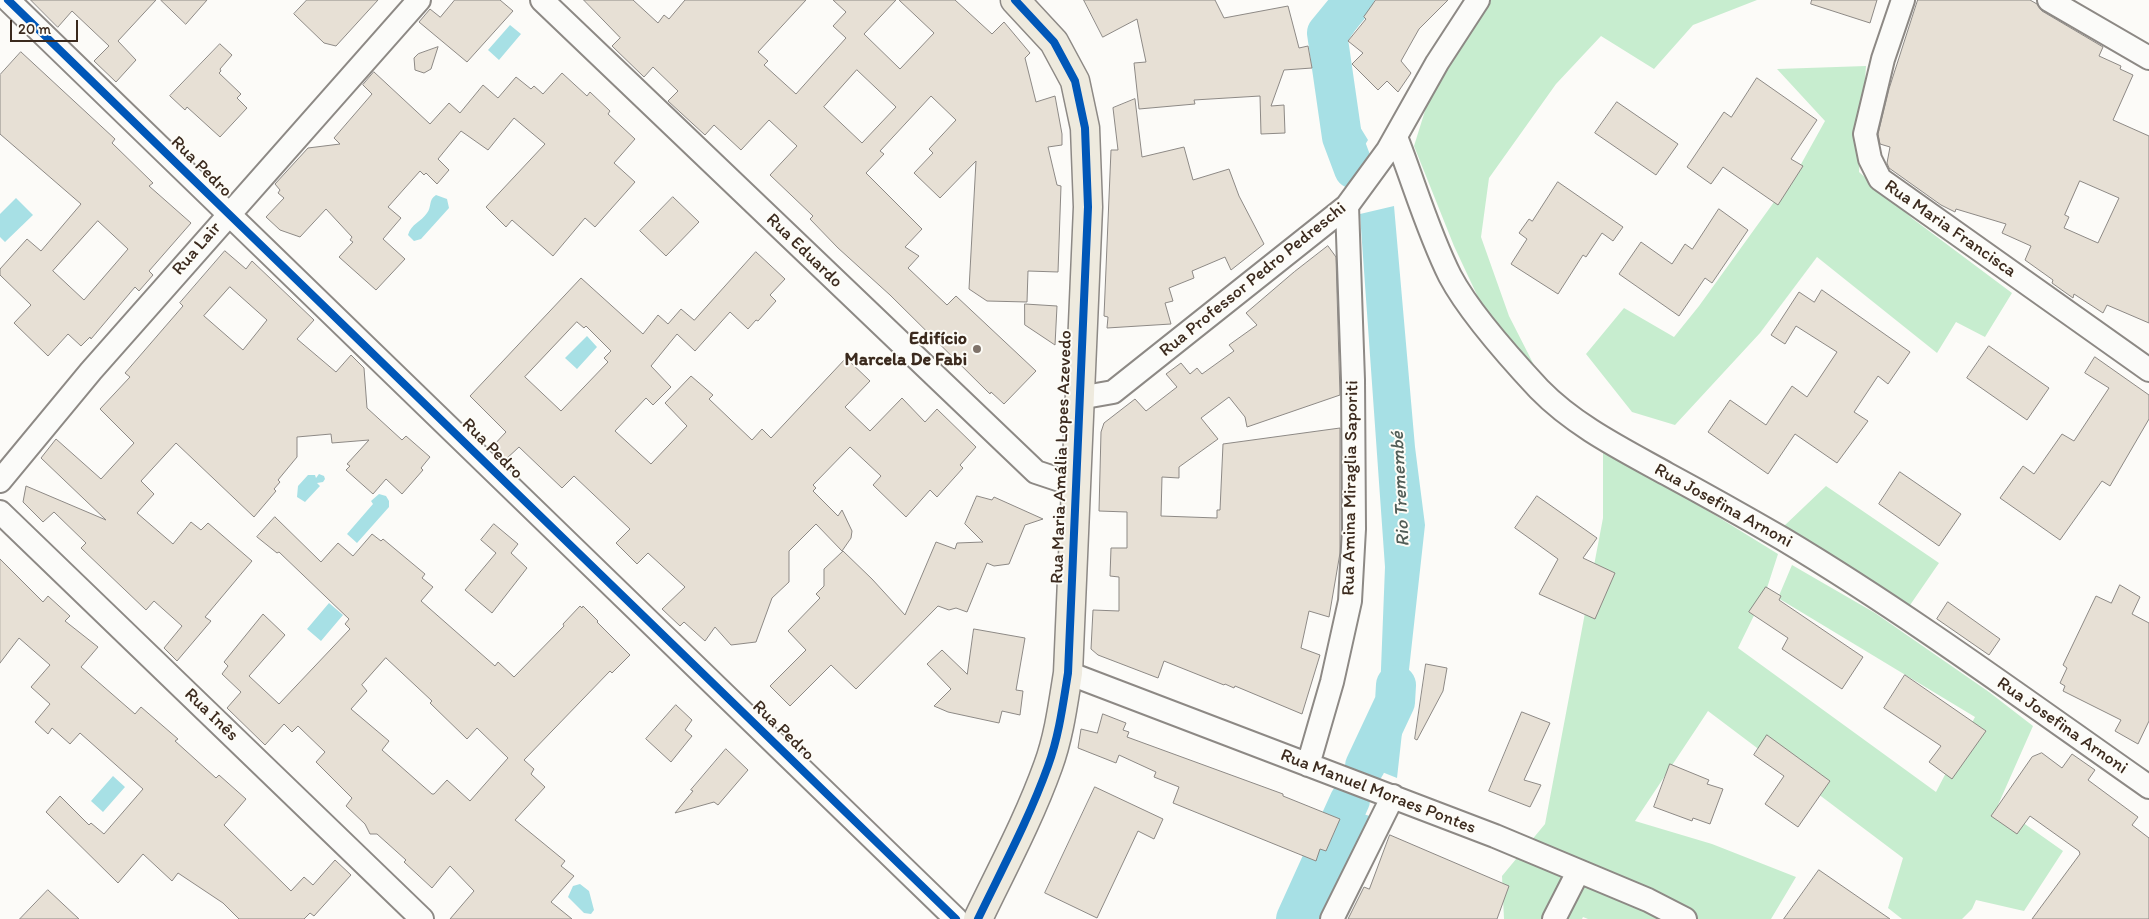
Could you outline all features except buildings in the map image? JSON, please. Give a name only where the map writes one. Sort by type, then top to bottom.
[{"type":"main road","name":"Rua Maria Amália Lopes Azevedo","points":[[978,919],[1025,821],[1048,765],[1061,716],[1068,673],[1088,207],[1085,128],[1076,81],[1054,42],[1015,0]]},
{"type":"street","name":"Rua Pedro","points":[[8,0],[956,919]]},
{"type":"street","name":"Rua Lair","points":[[0,481],[91,371],[419,0]]},
{"type":"street","name":"Rua Eduardo","points":[[542,0],[1036,472],[1075,485]]},
{"type":"street","name":"Rua Professor Pedro Pedreschi","points":[[1079,398],[1113,392],[1348,206],[1396,137],[1437,63],[1478,0]]},
{"type":"street","name":"Rua Maria Francisca","points":[[1903,0],[1882,59],[1865,134],[1870,160],[1880,179],[2149,370]]},
{"type":"street","points":[[2049,0],[2149,58]]},
{"type":"street","name":"Rua Josefina Arnoni","points":[[1396,137],[1440,255],[1452,279],[1476,313],[1518,365],[1563,411],[1620,449],[1781,538],[1839,573],[2023,696],[2149,788]]},
{"type":"street","name":"Rua Amina Miraglia Saporiti","points":[[1308,765],[1332,682],[1350,601],[1354,529],[1353,380],[1348,206]]},
{"type":"street","name":"Rua Inês","points":[[0,512],[422,919]]},
{"type":"street","name":"Rua Manuel Moraes Pontes","points":[[1068,673],[1495,836],[1648,900],[1685,919]]},
{"type":"street","points":[[1332,919],[1393,796]]},
{"type":"street","points":[[1554,919],[1578,872]]},
{"type":"green space","points":[[1490,0],[1757,0],[1693,25],[1654,69],[1601,36],[1556,84],[1489,178],[1481,237],[1509,316],[1536,369],[1484,310],[1454,246],[1414,146],[1429,98]]},
{"type":"green space","points":[[1866,66],[1859,172],[1913,219],[2012,293],[1985,337],[1956,322],[1937,353],[1817,257],[1760,333],[1675,425],[1632,412],[1586,354],[1624,308],[1674,337],[1699,306],[1800,166],[1825,121],[1777,69]]},
{"type":"green space","points":[[1603,446],[1778,554],[1766,591],[1738,648],[1936,792],[1975,717],[1778,598],[1792,565],[1875,613],[1989,692],[2033,726],[1998,805],[2063,851],[2024,911],[1976,900],[1972,909],[1962,919],[1902,919],[1888,908],[1903,858],[1708,711],[1635,821],[1712,844],[1796,877],[1771,919],[1588,919],[1583,917],[1582,919],[1504,919],[1502,876],[1545,824],[1603,518]]},
{"type":"green space","points":[[1826,486],[1939,563],[1908,608],[1783,527]]},
{"type":"water","points":[[1357,0],[1375,0],[1338,56],[1349,109],[1368,140],[1350,169],[1339,143],[1325,52]]},
{"type":"water","points":[[510,25],[521,34],[499,60],[488,50]]},
{"type":"water","points":[[436,195],[447,199],[449,208],[421,239],[414,241],[408,235],[409,231],[427,213],[432,199]]},
{"type":"water","points":[[16,198],[33,215],[5,242],[0,237],[0,214]]},
{"type":"water","points":[[1394,206],[1415,447],[1425,525],[1397,778],[1377,770],[1385,567],[1360,214]]},
{"type":"water","points":[[587,336],[597,347],[577,369],[565,358]]},
{"type":"water","points":[[319,474],[324,476],[325,479],[323,482],[317,483],[320,486],[305,502],[297,497],[298,486],[308,475],[315,475],[316,478]]},
{"type":"water","points":[[379,494],[386,496],[389,501],[389,507],[357,543],[347,534],[373,504],[371,501]]},
{"type":"water","points":[[329,603],[343,615],[321,641],[307,629]]},
{"type":"water","points":[[113,776],[125,787],[103,812],[91,801]]},
{"type":"water","points":[[1357,812],[1376,818],[1325,919],[1302,919]]},
{"type":"water","points":[[580,884],[589,891],[594,910],[591,914],[584,913],[568,897],[573,886]]},
{"type":"waterway","name":"Rio Tremembé","points":[[1354,0],[1327,33],[1342,137],[1354,169]]},
{"type":"waterway","name":"Rio Tremembé","points":[[1365,766],[1395,702],[1396,685]]},
{"type":"waterway","name":"Rio Tremembé","points":[[1296,919],[1350,800]]},
{"type":"cycle path","points":[[8,0],[956,919]]},
{"type":"cycle path","points":[[978,919],[1041,786],[1058,732],[1068,673],[1088,207],[1085,128],[1075,81],[1054,42],[1015,0]]},
{"type":"place","name":"Edifício Marcela De Fabi","points":[[977,349]]}]
